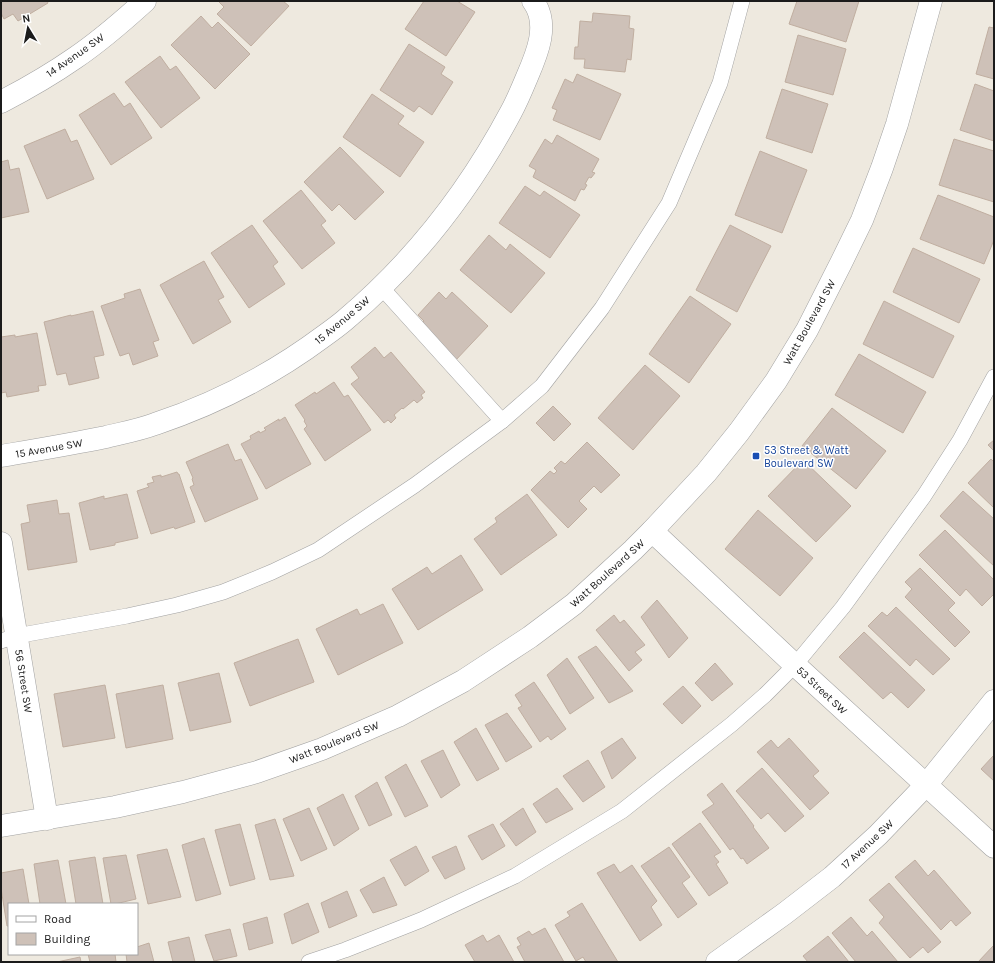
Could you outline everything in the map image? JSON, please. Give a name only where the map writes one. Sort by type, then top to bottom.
[{"type":"street","name":"14 Avenue SW","points":[[1,102],[76,58],[121,23],[145,1]]},
{"type":"street","name":"Watt Boulevard SW","points":[[1,826],[115,807],[183,792],[257,772],[322,749],[398,716],[463,681],[530,638],[574,604],[633,550],[706,473],[740,432],[776,380],[807,330],[858,227],[882,168],[897,124],[931,1]]},
{"type":"street","name":"15 Avenue SW","points":[[1,456],[120,434],[154,425],[232,392],[268,373],[302,352],[344,320],[381,287],[407,261],[429,235],[474,176],[497,139],[516,103],[537,54],[541,28],[536,8]]},
{"type":"street","name":"53 Street SW","points":[[652,531],[795,665],[994,846]]},
{"type":"street","name":"56 Street SW","points":[[1,543],[9,638],[46,819]]},
{"type":"street","name":"17 Avenue SW","points":[[716,962],[784,914],[832,877],[878,835],[926,785],[994,701]]},
{"type":"lane","points":[[9,638],[177,606],[223,592],[272,572],[318,550],[415,485],[502,421],[542,386],[602,308],[669,203],[720,83],[742,1]]},
{"type":"lane","points":[[381,287],[502,421]]},
{"type":"lane","points":[[313,962],[421,920],[515,876],[622,810],[732,724],[765,695],[795,665],[843,607],[924,496],[960,440],[994,377]]},
{"type":"building","points":[[1,1],[47,1],[48,3],[18,21],[13,14],[4,19],[1,13]]},
{"type":"building","points":[[218,1],[283,1],[289,6],[251,46],[217,14],[224,7]]},
{"type":"building","points":[[424,1],[457,1],[475,12],[446,56],[405,29]]},
{"type":"building","points":[[797,1],[859,1],[846,42],[789,24]]},
{"type":"building","points":[[593,13],[630,16],[629,28],[634,29],[631,60],[627,59],[625,72],[584,68],[585,59],[574,59],[575,47],[578,47],[580,21],[592,22]]},
{"type":"building","points":[[201,16],[212,28],[218,22],[250,54],[215,89],[171,45]]},
{"type":"building","points":[[989,27],[994,28],[994,79],[976,74]]},
{"type":"building","points":[[798,35],[846,49],[833,95],[785,82]]},
{"type":"building","points":[[409,44],[445,67],[441,74],[453,82],[432,115],[419,106],[414,112],[380,90]]},
{"type":"building","points":[[160,56],[170,70],[176,66],[200,98],[161,128],[125,82]]},
{"type":"building","points":[[577,74],[621,94],[600,140],[553,120],[557,110],[552,108],[565,79],[573,83]]},
{"type":"building","points":[[975,84],[994,91],[994,141],[960,130]]},
{"type":"building","points":[[782,89],[828,104],[812,153],[766,138]]},
{"type":"building","points":[[114,93],[124,107],[130,103],[152,138],[111,165],[79,115]]},
{"type":"building","points":[[372,94],[404,116],[398,124],[424,142],[400,177],[343,137]]},
{"type":"building","points":[[65,129],[71,142],[77,140],[94,179],[47,199],[24,146]]},
{"type":"building","points":[[557,135],[599,159],[592,172],[595,173],[591,178],[589,177],[585,184],[587,185],[584,190],[581,189],[575,201],[533,177],[536,170],[529,166],[545,139],[552,144]]},
{"type":"building","points":[[954,139],[994,151],[994,202],[939,185]]},
{"type":"building","points":[[340,147],[384,192],[355,220],[339,204],[332,211],[304,182]]},
{"type":"building","points":[[760,151],[807,170],[782,233],[735,215]]},
{"type":"building","points":[[8,160],[10,170],[19,168],[29,212],[1,218],[1,162]]},
{"type":"building","points":[[525,186],[540,196],[544,191],[580,215],[550,258],[499,223]]},
{"type":"building","points":[[301,190],[326,221],[321,225],[335,243],[302,269],[263,221]]},
{"type":"building","points":[[938,195],[994,217],[994,240],[984,264],[920,239]]},
{"type":"building","points":[[252,225],[278,262],[273,266],[285,284],[249,308],[211,253]]},
{"type":"building","points":[[730,225],[771,246],[737,312],[696,290]]},
{"type":"building","points":[[489,235],[506,250],[510,244],[545,273],[511,313],[460,270]]},
{"type":"building","points":[[913,248],[980,279],[959,323],[893,292]]},
{"type":"building","points":[[204,261],[224,297],[218,300],[231,322],[193,344],[160,285]]},
{"type":"building","points":[[140,289],[159,340],[153,342],[158,356],[133,365],[129,353],[120,356],[101,306],[125,298],[124,294]]},
{"type":"building","points":[[439,292],[446,299],[452,292],[488,326],[454,362],[418,328],[424,321],[418,315]]},
{"type":"building","points":[[690,296],[731,324],[689,383],[649,354]]},
{"type":"building","points":[[884,301],[954,336],[933,378],[863,344]]},
{"type":"building","points":[[93,311],[104,355],[94,357],[99,378],[69,385],[66,373],[57,375],[44,322]]},
{"type":"building","points":[[37,333],[46,385],[38,386],[39,391],[7,397],[6,392],[1,393],[1,337],[15,335],[15,337]]},
{"type":"building","points":[[375,347],[384,358],[391,352],[425,392],[421,395],[423,398],[417,403],[414,400],[394,415],[396,418],[391,423],[388,420],[384,423],[351,384],[359,378],[351,367]]},
{"type":"building","points":[[859,354],[926,392],[903,433],[835,395]]},
{"type":"building","points":[[645,365],[680,396],[633,450],[598,418]]},
{"type":"building","points":[[334,382],[344,397],[348,395],[371,430],[325,461],[304,429],[307,426],[304,421],[305,420],[295,405]]},
{"type":"building","points":[[553,406],[571,424],[554,441],[536,423]]},
{"type":"building","points":[[832,408],[886,451],[856,489],[802,446]]},
{"type":"building","points":[[285,417],[311,464],[266,489],[241,444],[251,439],[250,436],[259,431],[260,433],[266,430],[264,428]]},
{"type":"building","points":[[994,440],[994,451],[988,445]]},
{"type":"building","points":[[587,442],[620,475],[601,493],[594,486],[579,501],[587,509],[568,528],[531,490],[550,471],[554,474],[557,471],[554,468],[561,461],[565,464]]},
{"type":"building","points":[[228,444],[235,461],[241,459],[258,499],[205,522],[190,487],[194,485],[193,478],[186,462]]},
{"type":"building","points":[[991,459],[994,462],[994,508],[968,483]]},
{"type":"building","points":[[803,460],[851,506],[816,542],[768,496]]},
{"type":"building","points":[[177,472],[179,474],[195,522],[175,529],[174,527],[151,534],[137,491],[149,487],[147,484],[154,482],[152,477],[161,475],[161,477]]},
{"type":"building","points":[[963,491],[994,519],[994,566],[940,516]]},
{"type":"building","points":[[127,494],[138,538],[115,543],[115,545],[90,550],[79,503],[104,496],[104,499]]},
{"type":"building","points":[[527,494],[557,535],[501,575],[474,539],[497,522],[495,518]]},
{"type":"building","points":[[57,500],[59,514],[69,513],[77,562],[28,570],[21,524],[30,522],[27,505]]},
{"type":"building","points":[[758,510],[813,558],[780,596],[725,549]]},
{"type":"building","points":[[945,530],[994,580],[994,594],[982,606],[966,589],[960,596],[919,555]]},
{"type":"building","points":[[461,555],[483,590],[418,630],[392,589],[427,567],[432,574]]},
{"type":"building","points":[[920,568],[955,603],[948,610],[970,632],[955,647],[905,597],[912,589],[905,582]]},
{"type":"building","points":[[657,600],[688,638],[669,658],[641,617]]},
{"type":"building","points":[[383,604],[403,643],[338,675],[316,629],[357,609],[360,615]]},
{"type":"building","points":[[896,607],[950,659],[933,675],[916,659],[910,666],[868,626],[882,612],[887,616]]},
{"type":"building","points":[[614,615],[620,623],[624,620],[645,645],[635,652],[642,660],[629,671],[596,630]]},
{"type":"building","points":[[864,632],[925,690],[908,708],[891,692],[883,699],[839,657]]},
{"type":"building","points":[[298,639],[314,682],[250,706],[234,663]]},
{"type":"building","points":[[596,646],[633,691],[609,703],[578,657]]},
{"type":"building","points":[[567,658],[594,698],[570,714],[547,675]]},
{"type":"building","points":[[715,663],[733,684],[712,701],[695,683]]},
{"type":"building","points":[[219,673],[231,722],[190,731],[178,683]]},
{"type":"building","points":[[534,682],[566,729],[551,740],[548,736],[540,742],[518,708],[522,706],[515,695]]},
{"type":"building","points":[[105,685],[115,738],[63,747],[54,694]]},
{"type":"building","points":[[163,685],[173,739],[126,748],[116,694]]},
{"type":"building","points":[[683,686],[701,706],[682,724],[663,704]]},
{"type":"building","points":[[507,713],[532,747],[506,762],[485,725]]},
{"type":"building","points":[[476,728],[499,769],[477,781],[454,742]]},
{"type":"building","points":[[622,738],[636,758],[612,779],[601,752]]},
{"type":"building","points":[[789,738],[819,771],[813,776],[829,793],[810,810],[757,752],[771,740],[778,748]]},
{"type":"building","points":[[443,750],[460,785],[441,798],[421,761]]},
{"type":"building","points":[[994,755],[994,781],[981,769]]},
{"type":"building","points":[[588,760],[605,787],[583,802],[563,776]]},
{"type":"building","points":[[406,764],[428,806],[405,817],[385,777]]},
{"type":"building","points":[[762,768],[804,816],[785,832],[768,813],[761,819],[736,791]]},
{"type":"building","points":[[377,782],[392,815],[369,826],[355,796]]},
{"type":"building","points":[[722,783],[769,848],[747,864],[743,858],[741,859],[733,848],[730,850],[702,812],[714,804],[707,795]]},
{"type":"building","points":[[557,788],[573,809],[546,823],[533,804]]},
{"type":"building","points":[[343,794],[359,829],[334,846],[317,808]]},
{"type":"building","points":[[309,808],[327,849],[301,861],[283,819]]},
{"type":"building","points":[[523,808],[536,832],[516,846],[500,824]]},
{"type":"building","points":[[275,819],[294,876],[270,880],[255,825]]},
{"type":"building","points":[[700,823],[721,852],[714,856],[719,862],[716,864],[728,883],[709,896],[672,844]]},
{"type":"building","points":[[240,824],[255,879],[230,886],[215,830]]},
{"type":"building","points":[[493,824],[505,846],[482,860],[468,836]]},
{"type":"building","points":[[204,838],[221,894],[196,901],[182,845]]},
{"type":"building","points":[[416,846],[429,871],[405,886],[390,860]]},
{"type":"building","points":[[456,846],[465,869],[445,879],[432,857]]},
{"type":"building","points":[[669,847],[690,877],[682,883],[697,904],[678,918],[641,866]]},
{"type":"building","points":[[167,849],[181,897],[148,904],[137,855]]},
{"type":"building","points":[[126,855],[136,899],[119,903],[111,903],[103,858]]},
{"type":"building","points":[[95,857],[103,903],[76,903],[69,861]]},
{"type":"building","points":[[58,860],[66,903],[40,903],[34,864]]},
{"type":"building","points":[[915,860],[928,876],[934,870],[971,913],[956,926],[951,920],[941,930],[895,877]]},
{"type":"building","points":[[614,864],[620,873],[632,865],[657,901],[651,907],[662,925],[640,941],[597,873]]},
{"type":"building","points":[[23,869],[29,903],[8,903],[8,926],[1,888],[1,873]]},
{"type":"building","points":[[384,877],[397,905],[373,913],[360,890]]},
{"type":"building","points":[[889,883],[941,942],[928,953],[923,947],[910,958],[879,923],[884,917],[869,900]]},
{"type":"building","points":[[347,891],[357,916],[329,928],[321,903]]},
{"type":"building","points":[[308,903],[319,932],[292,944],[284,914]]},
{"type":"building","points":[[582,903],[618,962],[586,962],[583,957],[576,961],[555,925],[570,916],[567,912]]},
{"type":"building","points":[[267,917],[273,943],[249,950],[243,924]]},
{"type":"building","points":[[851,917],[867,936],[872,931],[898,962],[856,962],[832,933]]},
{"type":"building","points":[[545,928],[564,962],[525,962],[517,947],[521,945],[517,938],[529,931],[532,935]]},
{"type":"building","points":[[230,929],[237,956],[214,961],[205,935]]},
{"type":"building","points":[[483,935],[487,942],[499,935],[514,962],[475,962],[465,945]]},
{"type":"building","points":[[828,936],[849,962],[808,962],[803,956]]},
{"type":"building","points":[[189,937],[195,962],[173,962],[168,942]]},
{"type":"building","points":[[149,943],[154,962],[127,962],[126,955],[138,955],[138,947]]},
{"type":"building","points":[[994,945],[994,962],[978,962]]},
{"type":"building","points":[[88,955],[115,955],[116,962],[90,962]]},
{"type":"building","points":[[80,957],[81,962],[57,962]]},
{"type":"place","name":"53 Street & Watt Boulevard SW","points":[[756,456]]}]
